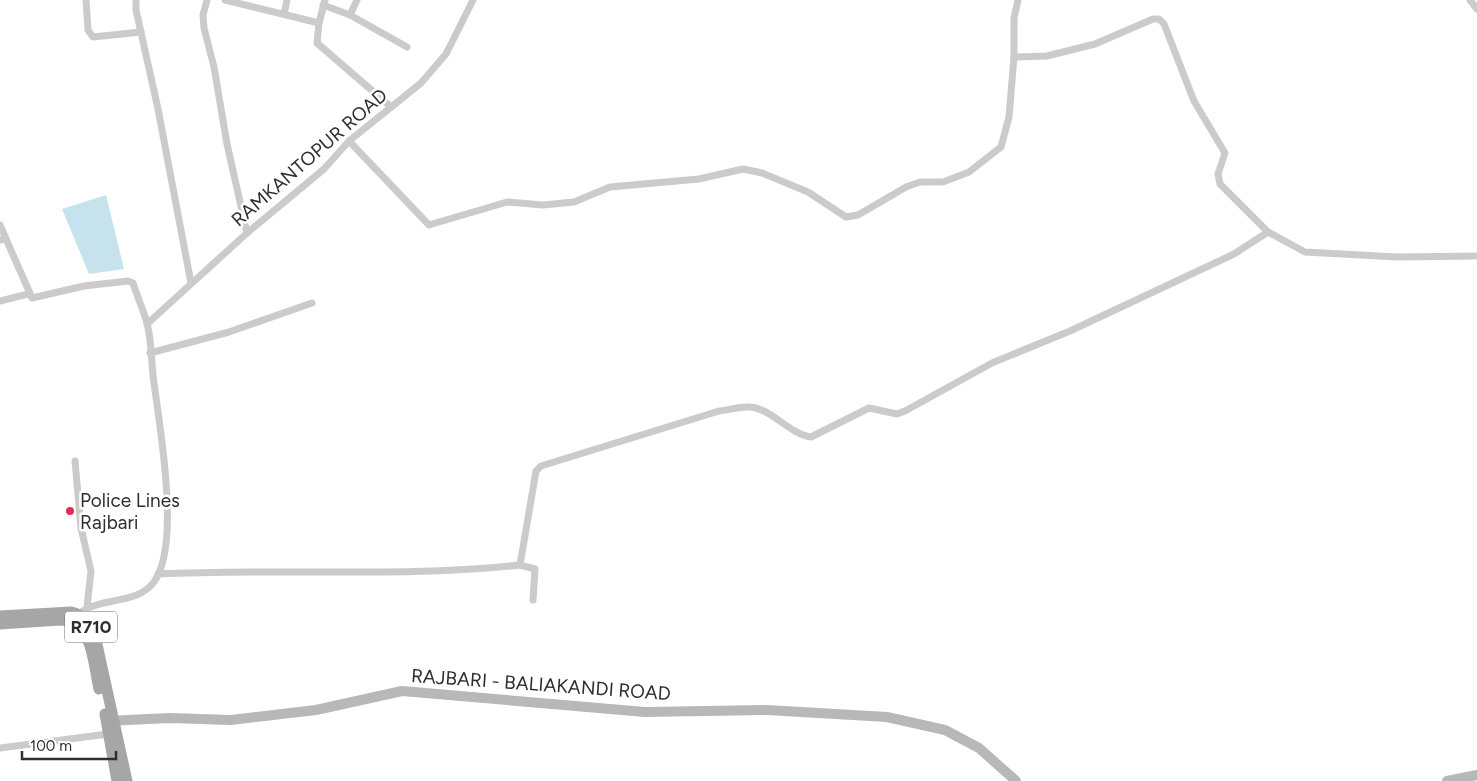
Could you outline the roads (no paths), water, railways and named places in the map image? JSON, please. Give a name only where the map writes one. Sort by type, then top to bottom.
[{"type":"main road","name":"R710","points":[[0,616],[83,610],[96,640],[110,721],[108,734],[118,781]]},
{"type":"main road","name":"R710","points":[[0,624],[68,620],[80,626],[88,643],[127,781]]},
{"type":"main road","name":"RAJBARI - BALIAKANDI ROAD","points":[[110,721],[169,718],[231,720],[316,710],[402,691],[645,712],[767,710],[887,716],[944,730],[979,748],[1016,781]]},
{"type":"main road","points":[[1447,781],[1477,775]]},
{"type":"street","points":[[86,0],[88,30],[93,38],[141,32]]},
{"type":"street","points":[[136,0],[136,10],[191,283]]},
{"type":"street","points":[[207,0],[203,15],[204,28],[214,67],[227,144],[247,233]]},
{"type":"street","points":[[226,0],[246,2],[318,23]]},
{"type":"street","points":[[284,14],[287,0]]},
{"type":"street","points":[[350,15],[357,0]]},
{"type":"street","name":"RAMKANTOPUR ROAD","points":[[147,324],[247,233],[324,169],[350,140],[414,90],[434,71],[446,54],[473,0]]},
{"type":"street","points":[[350,140],[429,225],[507,202],[543,205],[574,202],[610,187],[699,179],[743,169],[762,173],[808,192],[846,217],[858,216],[906,187],[920,182],[943,182],[969,172],[1001,147],[1009,117],[1014,57],[1014,18],[1018,0]]},
{"type":"street","points":[[1470,0],[1477,8]]},
{"type":"street","points":[[391,107],[317,44],[318,23],[324,2],[407,47]]},
{"type":"street","points":[[1014,57],[1048,56],[1095,44],[1153,19],[1159,19],[1164,24],[1194,101],[1225,153],[1218,174],[1220,184],[1268,232],[1304,252],[1396,257],[1477,256]]},
{"type":"street","points":[[0,225],[3,239],[28,294],[36,298],[84,286],[128,281],[133,283],[147,324],[163,445],[167,512],[163,566],[140,594],[83,610],[91,571],[81,528],[74,461]]},
{"type":"street","points":[[520,565],[536,471],[541,466],[718,412],[743,408],[760,409],[797,433],[811,437],[870,408],[897,414],[904,412],[992,363],[1070,331],[1234,254],[1268,232]]},
{"type":"street","points":[[0,301],[28,294]]},
{"type":"street","points":[[150,353],[229,332],[312,303]]},
{"type":"street","points":[[158,574],[269,570],[396,572],[520,565],[535,569],[533,600]]},
{"type":"street","points":[[0,748],[108,734]]},
{"type":"water","points":[[106,195],[124,269],[89,274],[62,209]]},
{"type":"place","name":"Police Lines Rajbari","points":[[70,511]]}]
